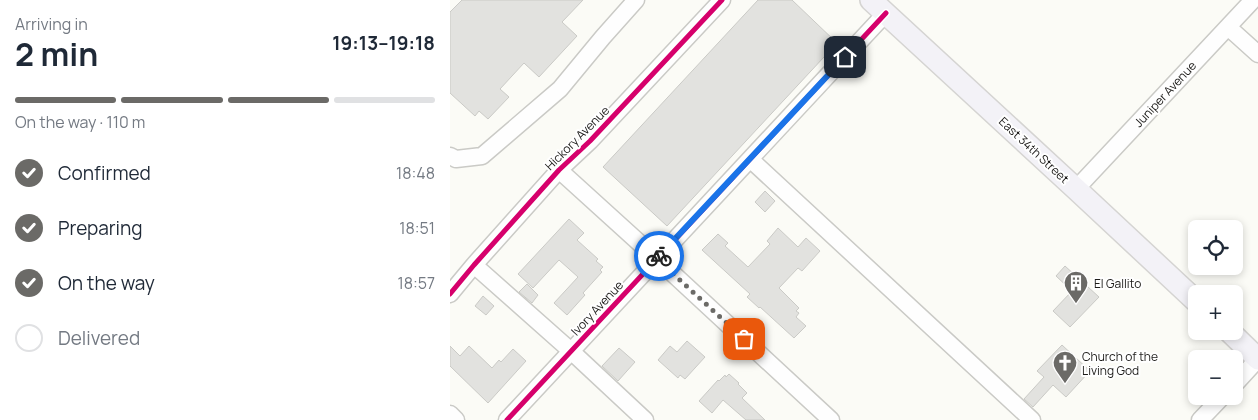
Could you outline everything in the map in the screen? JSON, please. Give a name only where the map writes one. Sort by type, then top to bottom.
[{"type":"main road","name":"East 34th Street","points":[[879,7],[1188,293]]},
{"type":"main road","points":[[1238,340],[1258,359]]},
{"type":"street","points":[[450,156],[456,159],[482,156],[560,89],[603,36],[636,0]]},
{"type":"street","name":"Hickory Avenue","points":[[450,294],[559,170],[590,141],[722,0]]},
{"type":"street","name":"Juniper Avenue","points":[[1076,188],[1253,0]]},
{"type":"street","name":"Ivory Avenue","points":[[507,420],[750,159],[879,7]]},
{"type":"street","points":[[1228,27],[1258,54]]},
{"type":"street","points":[[750,159],[1032,420]]},
{"type":"street","points":[[559,170],[831,420]]},
{"type":"street","points":[[474,265],[645,420]]},
{"type":"street","points":[[1243,375],[1258,359]]},
{"type":"street","points":[[1200,420],[1214,405]]},
{"type":"street","points":[[450,414],[456,420]]},
{"type":"building","points":[[462,0],[583,0],[562,22],[577,36],[539,77],[524,63],[500,89],[509,97],[488,119],[479,111],[475,116],[450,93],[450,12]]},
{"type":"building","points":[[758,0],[792,0],[837,43],[667,226],[603,167]]},
{"type":"building","points":[[765,191],[775,201],[765,212],[755,202]]},
{"type":"building","points":[[569,219],[584,233],[577,240],[598,259],[596,261],[603,267],[600,270],[602,272],[583,293],[585,295],[567,315],[554,303],[578,277],[559,260],[533,288],[518,274]]},
{"type":"building","points":[[778,228],[798,247],[806,238],[820,251],[802,271],[798,268],[779,288],[799,308],[796,311],[799,313],[796,317],[806,326],[794,338],[747,297],[750,294],[702,250],[718,234],[728,243],[725,246],[748,267],[770,244],[767,241]]},
{"type":"building","name":"El Gallito","points":[[1065,266],[1099,297],[1070,327],[1053,311],[1072,291],[1056,276]]},
{"type":"building","points":[[527,284],[538,295],[532,303],[519,292]]},
{"type":"building","points":[[483,296],[494,306],[486,315],[475,306]]},
{"type":"building","points":[[687,341],[705,357],[685,379],[680,375],[678,378],[658,360],[670,346],[677,352]]},
{"type":"building","name":"Church of the Living God","points":[[1062,345],[1090,371],[1066,397],[1053,385],[1033,407],[1024,399],[1044,377],[1037,371]]},
{"type":"building","points":[[450,346],[460,356],[469,346],[492,368],[499,360],[501,362],[513,349],[526,361],[488,403],[450,366]]},
{"type":"building","points":[[619,348],[635,362],[618,381],[602,366]]},
{"type":"building","points":[[729,374],[747,393],[742,398],[765,420],[746,420],[723,400],[712,413],[699,401],[718,380]]},
{"type":"cycle path","points":[[450,294],[559,170],[590,141],[722,0]]},
{"type":"cycle path","points":[[507,420],[886,13]]},
{"type":"way so far","points":[[659,256],[656,258],[744,339]]},
{"type":"place","name":"El Gallito","points":[[1076,304]]},
{"type":"place","name":"Church of the Living God","points":[[1065,384]]},
{"type":"route","points":[[659,256],[845,57]]}]
